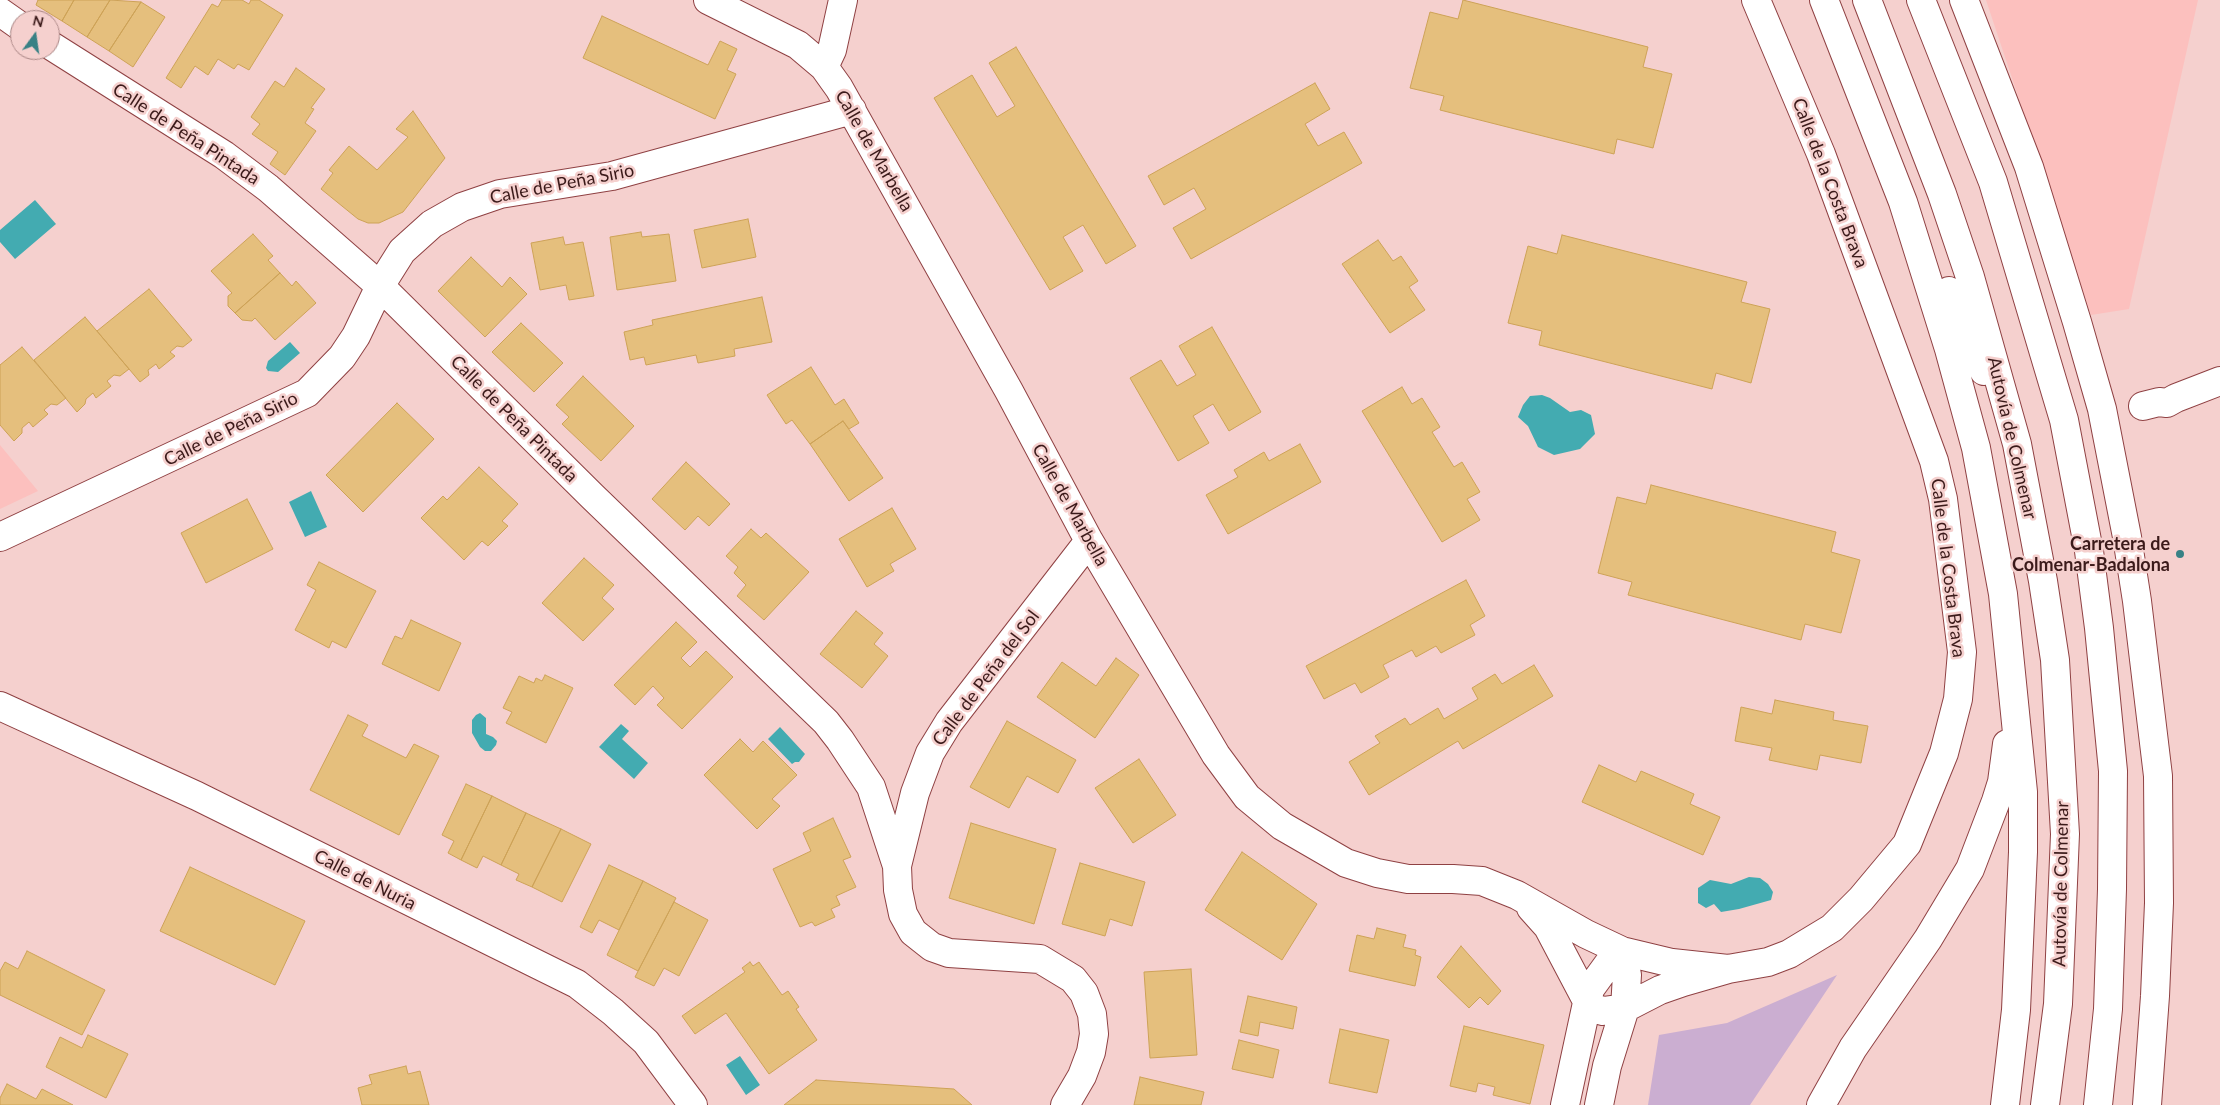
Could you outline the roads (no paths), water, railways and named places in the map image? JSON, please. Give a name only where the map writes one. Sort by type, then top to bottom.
[{"type":"main road","name":"Calle de Marbella","points":[[708,0],[788,38],[810,54],[824,68],[852,110],[1009,391],[1089,541],[1216,755],[1247,797],[1282,826],[1346,863],[1377,874],[1408,879],[1453,878],[1482,881],[1517,895],[1586,934],[1622,950],[1672,964],[1728,969]]},
{"type":"main road","points":[[824,68],[834,42],[843,0]]},
{"type":"main road","name":"Calle de la Costa Brava","points":[[1728,969],[1768,962],[1789,954],[1832,928],[1861,899],[1907,844],[1944,753],[1958,699],[1962,652],[1943,499],[1934,462],[1821,154],[1756,0]]},
{"type":"main road","points":[[1824,0],[1903,202],[1949,348],[1976,448],[2003,594],[2023,792],[2023,852],[2016,1010],[2005,1105]]},
{"type":"main road","points":[[1839,0],[1913,192],[1959,320],[2017,444]]},
{"type":"main road","name":"Autovía de Colmenar","points":[[1867,0],[1942,194],[1970,277],[2017,444],[2043,581],[2055,660],[2066,834],[2058,1004],[2045,1105]]},
{"type":"main road","points":[[1921,0],[1993,182],[2064,420],[2089,551],[2099,628],[2113,771],[2108,1009],[2098,1105]]},
{"type":"main road","points":[[1964,0],[2029,167],[2077,322],[2102,409],[2138,601],[2158,776],[2159,903],[2155,996],[2147,1101]]},
{"type":"main road","name":"Calle de Peña Pintada","points":[[60,52],[224,155],[268,188],[380,286],[592,496],[826,722],[871,787],[898,866]]},
{"type":"main road","name":"Calle de Peña Sirio","points":[[0,537],[307,393],[342,357],[356,336],[380,286],[402,251],[432,224],[462,207],[500,194],[612,176],[852,110]]},
{"type":"main road","points":[[2164,401],[2220,381]]},
{"type":"main road","name":"Calle de Peña del Sol","points":[[1065,1105],[1082,1076],[1091,1052],[1094,1034],[1092,1014],[1084,993],[1073,979],[1040,959],[949,953],[932,946],[912,932],[903,914],[898,890],[898,866],[915,793],[930,753],[949,722],[1089,541]]},
{"type":"main road","points":[[1820,1105],[1853,1048],[1928,939],[1970,869],[1988,827],[2002,782],[2013,697]]},
{"type":"main road","name":"Calle de Nuria","points":[[0,706],[197,796],[577,984],[613,1012],[646,1042],[693,1105]]},
{"type":"main road","name":"Calle de Marbella","points":[[1517,895],[1535,911],[1548,927],[1587,1001]]},
{"type":"main road","points":[[1565,1105],[1590,989],[1614,956],[1622,950],[1627,975],[1625,1008],[1606,1066],[1598,1105]]},
{"type":"main road","points":[[1587,1001],[1591,1006],[1603,1011],[1625,1008],[1660,990],[1728,969]]},
{"type":"water","points":[[35,200],[56,224],[15,259],[0,242],[0,230]]},
{"type":"water","points":[[290,342],[300,353],[278,372],[268,371],[266,368],[268,361]]},
{"type":"water","points":[[1542,395],[1550,398],[1570,412],[1581,410],[1591,415],[1595,434],[1580,449],[1554,455],[1538,447],[1528,426],[1518,417],[1523,405],[1530,396]]},
{"type":"water","points":[[311,491],[327,527],[305,537],[289,502]]},
{"type":"water","points":[[480,713],[486,718],[486,734],[497,741],[491,751],[485,751],[480,747],[472,733],[472,720]]},
{"type":"water","points":[[621,724],[629,731],[622,739],[648,763],[634,779],[599,747]]},
{"type":"water","points":[[780,727],[805,754],[799,762],[792,764],[768,739]]},
{"type":"water","points":[[1749,877],[1760,878],[1768,884],[1773,892],[1771,900],[1721,912],[1714,904],[1706,908],[1698,903],[1698,888],[1710,880],[1731,884]]},
{"type":"water","points":[[740,1056],[760,1085],[746,1095],[726,1065]]},
{"type":"place","name":"Carretera de Colmenar-Badalona","points":[[2180,554]]}]
